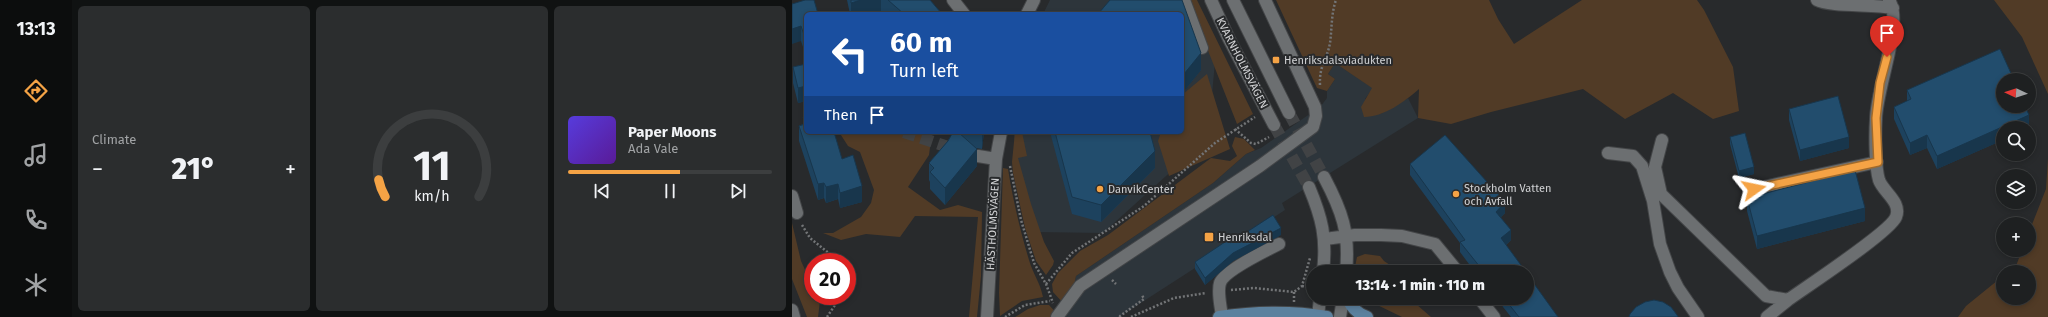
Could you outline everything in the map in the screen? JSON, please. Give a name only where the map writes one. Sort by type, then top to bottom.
[{"type":"main road","points":[[1350,305],[1355,311],[1367,317]]},
{"type":"main road","points":[[1219,317],[1252,314],[1321,317]]},
{"type":"street","points":[[953,0],[962,12]]},
{"type":"street","points":[[1028,12],[1034,0]]},
{"type":"street","points":[[1184,0],[1202,48]]},
{"type":"street","name":"KVARNHOLMSVÄGEN","points":[[1211,0],[1229,39],[1274,125]]},
{"type":"street","name":"KVARNHOLMSVÄGEN","points":[[1233,0],[1289,113]]},
{"type":"street","points":[[1059,314],[1080,286],[1260,166],[1312,127],[1316,116],[1315,107],[1265,0]]},
{"type":"street","points":[[1767,317],[1875,237],[1890,225],[1896,217],[1897,208],[1894,201],[1879,179],[1876,118],[1880,83],[1894,30],[1891,4],[1829,3],[1817,0]]},
{"type":"street","name":"HÄSTHOLMSVÄGEN","points":[[986,317],[1001,134]]},
{"type":"street","points":[[1662,140],[1655,167],[1661,194],[1766,296],[1788,300]]},
{"type":"street","points":[[978,156],[998,153]]},
{"type":"street","points":[[1608,153],[1633,156],[1642,166],[1653,201],[1660,244],[1670,272],[1698,317]]},
{"type":"street","points":[[1754,189],[1878,162]]},
{"type":"street","points":[[1324,177],[1339,205],[1347,236],[1346,265]]},
{"type":"street","points":[[1309,187],[1323,223],[1325,239],[1323,265]]},
{"type":"street","points":[[792,196],[797,213]]},
{"type":"street","points":[[1325,239],[1347,236],[1402,236],[1435,244],[1452,265]]},
{"type":"street","points":[[1222,316],[1220,283],[1223,278],[1245,262],[1278,244]]},
{"type":"street","points":[[1320,305],[1321,317]]},
{"type":"street","points":[[1340,317],[1342,305]]},
{"type":"street","points":[[1485,305],[1494,317]]},
{"type":"street","points":[[792,310],[794,317]]},
{"type":"path","points":[[1320,88],[1320,72],[1330,45],[1333,8],[1336,0]]},
{"type":"path","points":[[1046,284],[1072,253],[1144,206],[1215,143],[1258,114]]},
{"type":"path","points":[[1235,130],[1252,144]]},
{"type":"path","points":[[998,153],[1009,156],[1023,227],[1034,263],[1046,284],[1050,301],[1059,314]]},
{"type":"path","points":[[797,213],[800,222],[810,238],[829,253]]},
{"type":"path","points":[[1294,292],[1302,286],[1310,251]]},
{"type":"path","points":[[1302,286],[1306,287]]},
{"type":"path","points":[[1120,317],[1144,299],[1142,295]]},
{"type":"path","points":[[1005,317],[1025,305],[1050,301]]},
{"type":"path","points":[[827,317],[835,305]]},
{"type":"shaded area","points":[[1050,0],[1190,0],[1215,62],[1208,138],[1103,233],[1035,232],[1015,158],[1014,134],[1184,134],[1184,12],[1044,12]]},
{"type":"shaded area","points":[[1188,0],[1197,0],[1253,114],[1237,124]]},
{"type":"shaded area","points":[[1276,0],[1489,0],[1498,19],[1514,44],[1582,0],[1697,0],[1704,10],[1733,67],[1739,111],[1713,119],[1673,93],[1625,119],[1583,89],[1491,112],[1451,124],[1418,118],[1419,89],[1400,104],[1386,112],[1364,117],[1361,107],[1372,88],[1335,63],[1328,74],[1335,79],[1327,91],[1317,88]]},
{"type":"shaded area","points":[[1994,0],[2048,0],[2048,94],[2022,37]]},
{"type":"shaded area","points":[[1335,63],[1373,88],[1365,99],[1380,114],[1408,98],[1418,118],[1282,203],[1285,210],[1119,317],[1056,317],[1070,303],[1076,276],[1213,183],[1246,154],[1261,148],[1321,106],[1327,98],[1327,91],[1335,79],[1328,74]]},
{"type":"shaded area","points":[[1207,74],[1230,149],[1169,176],[1158,141],[1160,134],[1184,134],[1184,93]]},
{"type":"shaded area","points":[[840,134],[932,134],[929,155],[908,187],[940,210],[958,205],[982,212],[981,276],[977,317],[969,317],[978,217],[915,216],[900,237],[866,234],[841,240],[823,233],[833,233],[861,217],[871,203],[874,190],[860,152],[848,146]]},
{"type":"shaded area","points":[[1015,134],[1022,134],[1027,156],[1018,158],[1044,242],[1054,261],[1046,275],[1036,261],[1025,228],[1012,162]]},
{"type":"shaded area","points":[[1235,137],[1244,139],[1255,150],[1246,154],[1213,183],[1076,276],[1070,303],[1063,303],[1053,292],[1052,284],[1058,273],[1080,251],[1108,235],[1211,158],[1230,161],[1237,156],[1232,146]]},
{"type":"shaded area","points":[[2048,158],[2048,317],[1958,317],[1966,306],[1996,282],[1996,305],[2036,305],[2036,265],[2016,265],[2019,257],[2036,257],[2035,217],[2046,189]]},
{"type":"shaded area","points":[[1003,168],[1008,169],[1014,204],[1023,237],[1031,265],[1043,297],[1022,301],[1000,316],[999,293]]},
{"type":"shaded area","points":[[792,223],[801,261],[804,268],[804,305],[820,305],[818,317],[807,317],[792,279]]},
{"type":"shaded area","points":[[1365,254],[1380,256],[1390,265],[1355,265],[1357,257]]},
{"type":"shaded area","points":[[1040,305],[1049,305],[1060,317],[1015,317],[1028,309]]},
{"type":"shaded area","points":[[1377,305],[1417,305],[1431,317],[1402,317]]},
{"type":"building","points":[[805,0],[814,0],[817,12],[804,12],[804,35],[801,26],[792,29],[792,4]]},
{"type":"building","points":[[851,0],[861,0],[851,3]]},
{"type":"building","points":[[888,0],[930,0],[940,12],[902,12]]},
{"type":"building","points":[[1110,0],[1182,0],[1201,53],[1184,74],[1184,12],[1100,12]]},
{"type":"building","points":[[2000,49],[2011,73],[1996,73],[1996,113],[2028,113],[2029,115],[2016,121],[1996,121],[1996,130],[1937,156],[1927,135],[1910,143],[1894,107],[1911,99],[1907,90]]},
{"type":"building","points":[[804,64],[804,86],[798,88],[793,67]]},
{"type":"building","points":[[1838,96],[1849,137],[1800,150],[1789,109]]},
{"type":"building","points":[[804,124],[804,134],[835,134],[842,159],[853,155],[862,186],[840,193],[838,184],[826,187],[824,183],[818,184],[799,126]]},
{"type":"building","points":[[1745,133],[1754,167],[1739,171],[1730,137]]},
{"type":"building","points":[[952,134],[960,134],[977,149],[945,188],[930,172],[934,168],[929,163],[948,141]]},
{"type":"building","name":"DanvikCenter","points":[[1056,134],[1151,134],[1155,151],[1101,205],[1072,197]]},
{"type":"building","name":"Stockholm Vatten och Avfall","points":[[1445,135],[1505,202],[1496,212],[1511,230],[1501,238],[1521,265],[1478,265],[1460,242],[1465,240],[1410,164]]},
{"type":"building","points":[[1855,170],[1865,208],[1757,236],[1747,198]]},
{"type":"building","points":[[1273,215],[1281,228],[1233,253],[1205,278],[1195,262],[1228,240],[1230,243]]},
{"type":"building","points":[[1534,284],[1558,317],[1519,317],[1510,305],[1534,305]]},
{"type":"building","points":[[1654,300],[1663,302],[1671,307],[1678,317],[1629,317],[1636,307],[1645,302]]},
{"type":"tunnel","points":[[1289,113],[1324,177]]},
{"type":"tunnel","points":[[1274,125],[1309,187]]},
{"type":"tunnel","points":[[910,134],[960,151]]},
{"type":"place","name":"Henriksdalsviadukten","points":[[1276,60]]},
{"type":"place","name":"DanvikCenter","points":[[1100,189]]},
{"type":"place","name":"Stockholm Vatten och Avfall","points":[[1456,194]]},
{"type":"place","name":"Henriksdal","points":[[1209,237]]},
{"type":"route","points":[[1754,189],[1878,162],[1876,118],[1880,83],[1887,57]]}]
